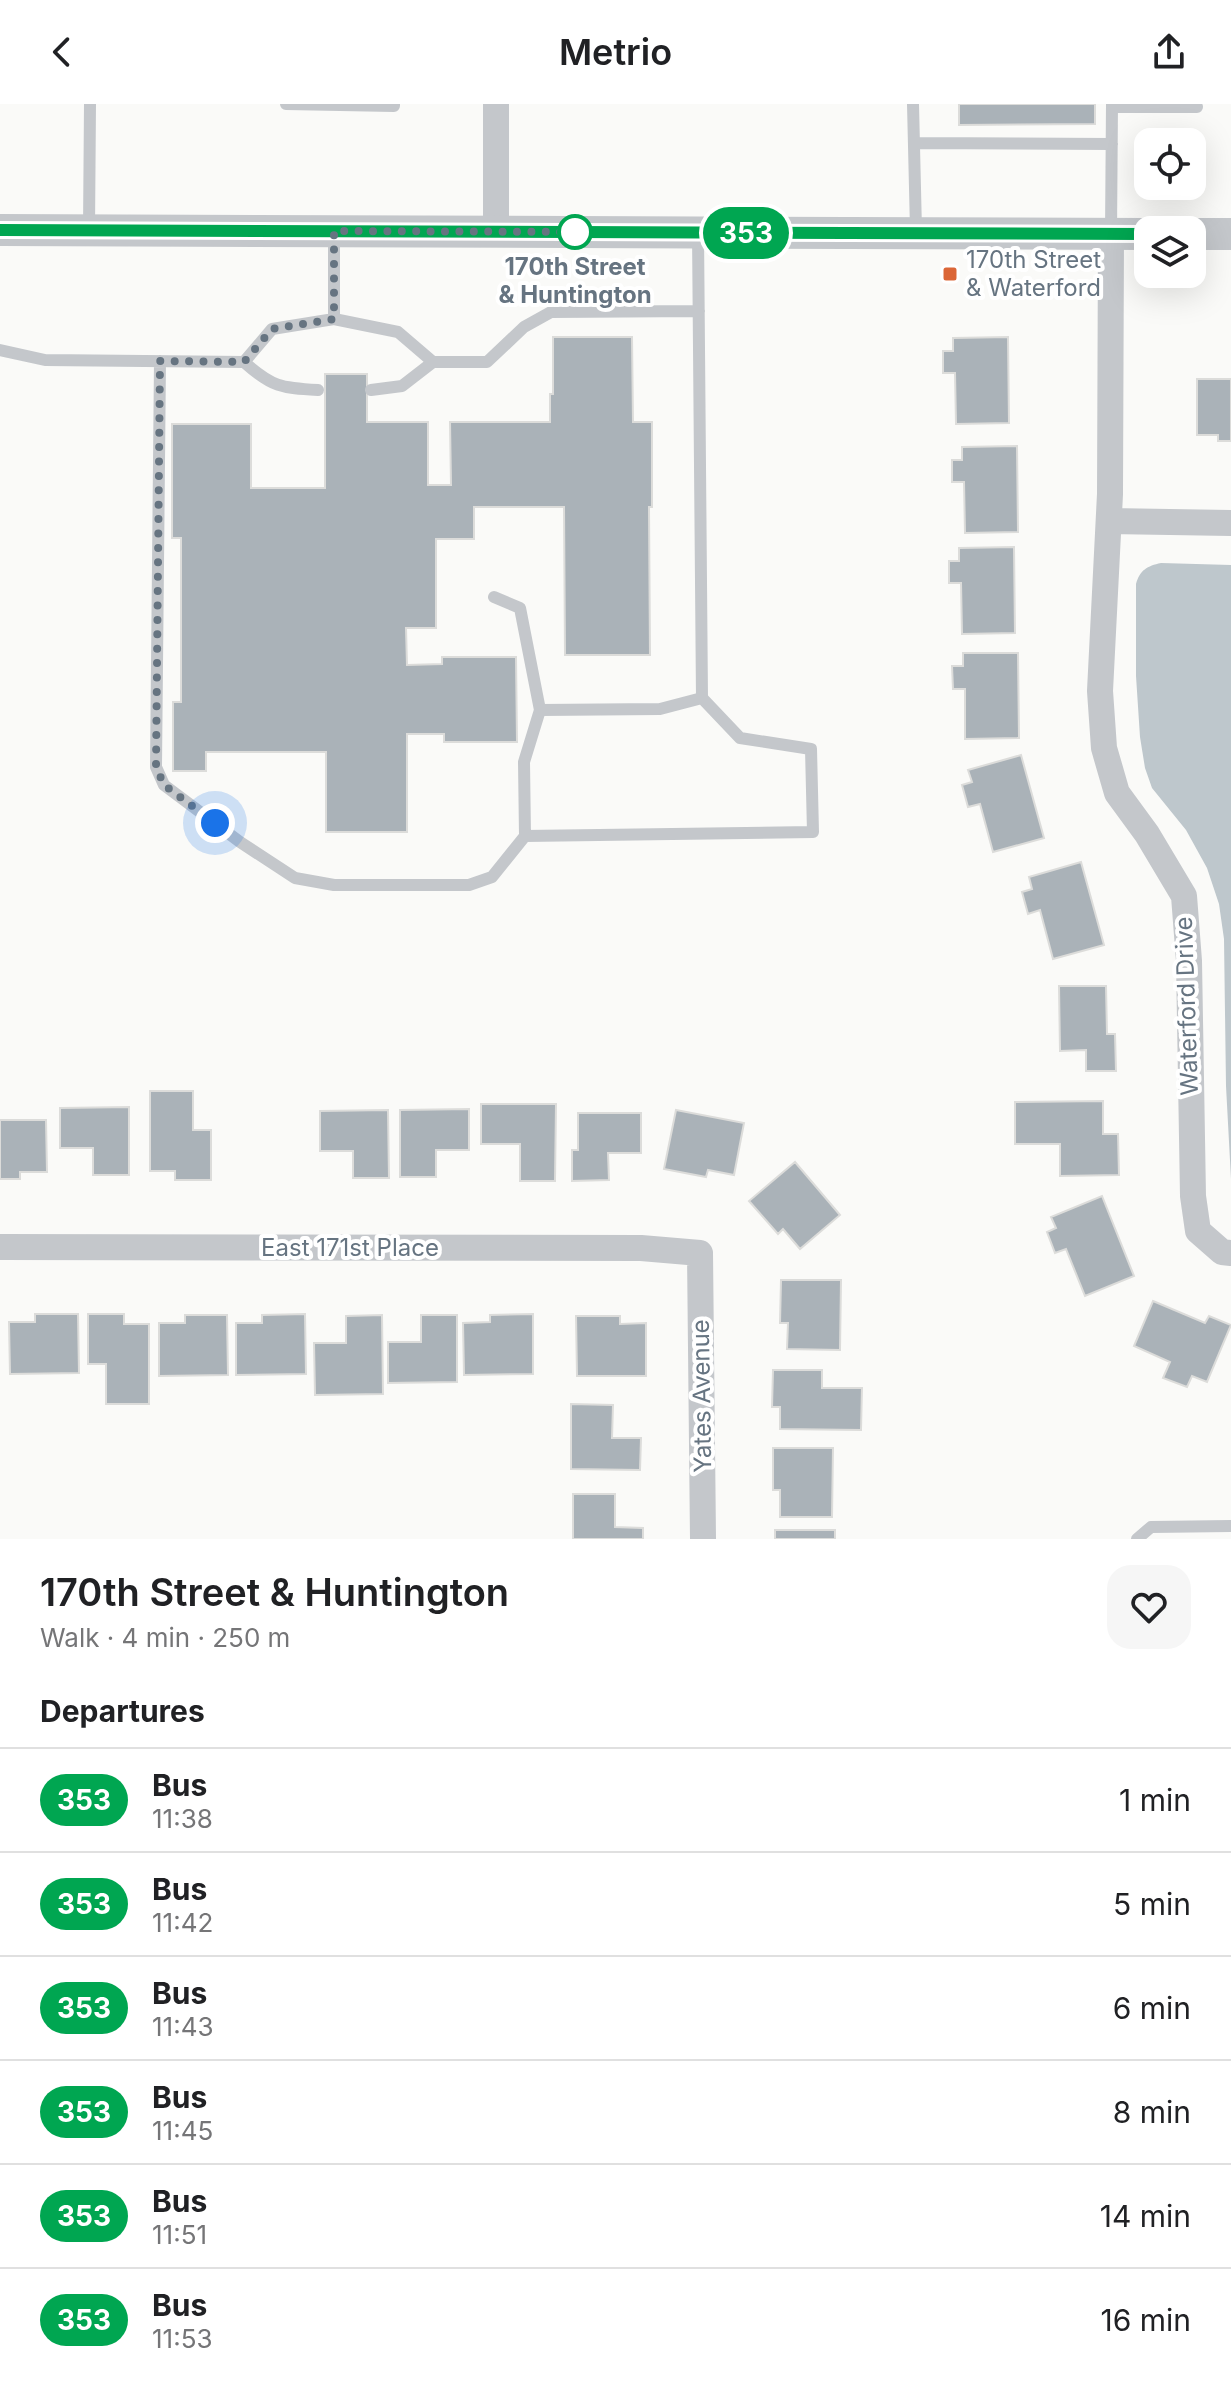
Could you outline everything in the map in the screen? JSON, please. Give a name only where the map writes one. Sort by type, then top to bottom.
[{"type":"street","points":[[496,104],[496,232]]},
{"type":"street","points":[[0,230],[1134,234]]},
{"type":"street","name":"Waterford Drive","points":[[1111,234],[1109,521],[1100,691],[1104,748],[1117,793],[1147,834],[1184,896],[1189,961],[1193,1196],[1198,1231],[1222,1252],[1231,1253]]},
{"type":"street","points":[[1206,234],[1231,234]]},
{"type":"street","points":[[1109,521],[1231,523]]},
{"type":"street","name":"East 171st Place","points":[[0,1247],[641,1248],[700,1253]]},
{"type":"street","name":"Yates Avenue","points":[[700,1253],[703,1539]]},
{"type":"lane","points":[[89,230],[90,104]]},
{"type":"lane","points":[[286,104],[394,104]]},
{"type":"lane","points":[[913,104],[916,233]]},
{"type":"lane","points":[[1111,234],[1112,106],[1197,107],[1196,104]]},
{"type":"lane","points":[[914,143],[1112,144]]},
{"type":"lane","points":[[334,231],[334,319]]},
{"type":"lane","points":[[525,836],[813,832],[811,749],[740,738],[702,698],[698,232]]},
{"type":"lane","points":[[371,390],[402,386],[433,362],[487,362],[524,327],[551,312],[699,311]]},
{"type":"lane","points":[[244,362],[272,329],[334,319],[398,332],[433,362]]},
{"type":"lane","points":[[0,350],[45,360],[244,362],[265,381],[285,388],[318,390]]},
{"type":"lane","points":[[160,361],[156,767],[164,785],[240,842],[295,878],[334,885],[469,885],[492,877],[525,836],[524,762],[540,710],[520,608],[494,597]]},
{"type":"lane","points":[[540,710],[660,709],[702,698]]},
{"type":"lane","points":[[1137,1539],[1151,1527],[1231,1526]]},
{"type":"shaded area","points":[[1161,563],[1231,565],[1231,1179],[1224,939],[1219,904],[1207,868],[1186,830],[1152,788],[1140,737],[1136,676],[1136,584],[1145,569]]},
{"type":"building","points":[[959,104],[1095,104],[1095,124],[959,125]]},
{"type":"building","points":[[553,337],[632,337],[633,422],[652,422],[650,655],[565,655],[564,507],[474,507],[474,539],[436,539],[436,628],[406,628],[407,665],[442,664],[442,657],[516,657],[517,742],[444,742],[444,734],[407,734],[407,832],[326,832],[326,752],[206,752],[206,771],[173,771],[173,702],[181,702],[181,538],[172,538],[172,424],[251,424],[251,488],[325,488],[325,374],[367,374],[367,422],[428,422],[428,485],[451,485],[450,422],[550,422]]},
{"type":"building","points":[[1008,337],[1009,423],[956,424],[955,373],[943,373],[943,351],[953,351],[953,338]]},
{"type":"building","points":[[1197,379],[1231,379],[1231,441],[1218,441],[1218,435],[1197,435]]},
{"type":"building","points":[[1017,446],[1018,532],[965,533],[964,482],[952,482],[952,460],[962,460],[962,447]]},
{"type":"building","points":[[1014,547],[1015,633],[962,634],[961,583],[949,583],[949,561],[959,561],[959,548]]},
{"type":"building","points":[[963,653],[1018,653],[1019,738],[965,739],[965,689],[953,689],[952,666],[963,666]]},
{"type":"building","points":[[1021,755],[1044,838],[993,852],[980,804],[968,807],[962,785],[972,782],[968,770]]},
{"type":"building","points":[[1081,862],[1104,945],[1053,959],[1040,910],[1028,914],[1022,892],[1032,889],[1029,877]]},
{"type":"building","points":[[1059,986],[1106,986],[1107,1034],[1115,1034],[1116,1071],[1086,1071],[1086,1050],[1060,1051]]},
{"type":"building","points":[[150,1091],[193,1091],[193,1130],[211,1130],[211,1180],[175,1180],[175,1171],[150,1171]]},
{"type":"building","points":[[1103,1101],[1103,1134],[1118,1134],[1119,1175],[1060,1176],[1060,1144],[1015,1144],[1015,1102]]},
{"type":"building","points":[[481,1104],[556,1104],[555,1181],[520,1181],[520,1144],[481,1144]]},
{"type":"building","points":[[129,1107],[129,1175],[93,1175],[93,1148],[60,1148],[60,1108]]},
{"type":"building","points":[[469,1109],[469,1150],[436,1150],[436,1177],[400,1177],[400,1110]]},
{"type":"building","points":[[388,1110],[389,1178],[353,1178],[353,1151],[320,1151],[320,1111]]},
{"type":"building","points":[[676,1110],[744,1123],[734,1175],[708,1170],[706,1177],[664,1169]]},
{"type":"building","points":[[578,1113],[641,1113],[641,1153],[608,1153],[609,1180],[572,1181],[572,1150],[578,1150]]},
{"type":"building","points":[[0,1120],[46,1120],[47,1172],[20,1172],[20,1179],[0,1179]]},
{"type":"building","points":[[795,1162],[840,1215],[800,1249],[783,1229],[778,1234],[749,1201]]},
{"type":"building","points":[[1102,1196],[1134,1276],[1085,1296],[1066,1249],[1055,1253],[1047,1232],[1056,1228],[1051,1217]]},
{"type":"building","points":[[781,1280],[841,1280],[840,1350],[787,1349],[788,1323],[780,1323]]},
{"type":"building","points":[[1153,1301],[1205,1323],[1209,1316],[1231,1325],[1207,1382],[1192,1376],[1187,1387],[1163,1378],[1170,1362],[1134,1346]]},
{"type":"building","points":[[35,1314],[78,1314],[79,1373],[10,1374],[9,1322],[35,1322]]},
{"type":"building","points":[[88,1314],[124,1314],[124,1324],[149,1324],[149,1404],[106,1404],[106,1364],[88,1364]]},
{"type":"building","points":[[305,1314],[306,1374],[236,1375],[236,1323],[262,1323],[262,1315]]},
{"type":"building","points":[[533,1314],[533,1374],[464,1375],[463,1323],[490,1322],[490,1315]]},
{"type":"building","points":[[185,1315],[227,1315],[228,1375],[159,1376],[159,1323],[185,1323]]},
{"type":"building","points":[[382,1315],[383,1394],[315,1395],[314,1343],[346,1343],[346,1316]]},
{"type":"building","points":[[421,1315],[457,1315],[457,1382],[388,1383],[388,1342],[421,1342]]},
{"type":"building","points":[[576,1316],[620,1316],[620,1324],[646,1323],[646,1376],[577,1376]]},
{"type":"building","points":[[773,1370],[822,1370],[822,1388],[862,1388],[861,1430],[780,1429],[780,1407],[772,1407]]},
{"type":"building","points":[[571,1404],[613,1405],[612,1438],[641,1438],[640,1470],[571,1469]]},
{"type":"building","points":[[773,1448],[833,1448],[832,1517],[780,1517],[780,1490],[773,1490]]},
{"type":"building","points":[[573,1494],[615,1494],[615,1527],[643,1528],[643,1539],[573,1539]]},
{"type":"building","points":[[775,1530],[835,1530],[835,1539],[775,1539]]},
{"type":"bus line","name":"353","points":[[0,230],[1134,234]]},
{"type":"place","name":"170th Street & Huntington","points":[[575,232]]},
{"type":"place","name":"170th Street & Waterford","points":[[950,274]]},
{"type":"route","points":[[215,823],[164,785],[156,767],[160,361],[244,362],[272,329],[334,319],[334,231],[583,232],[575,232]]}]
